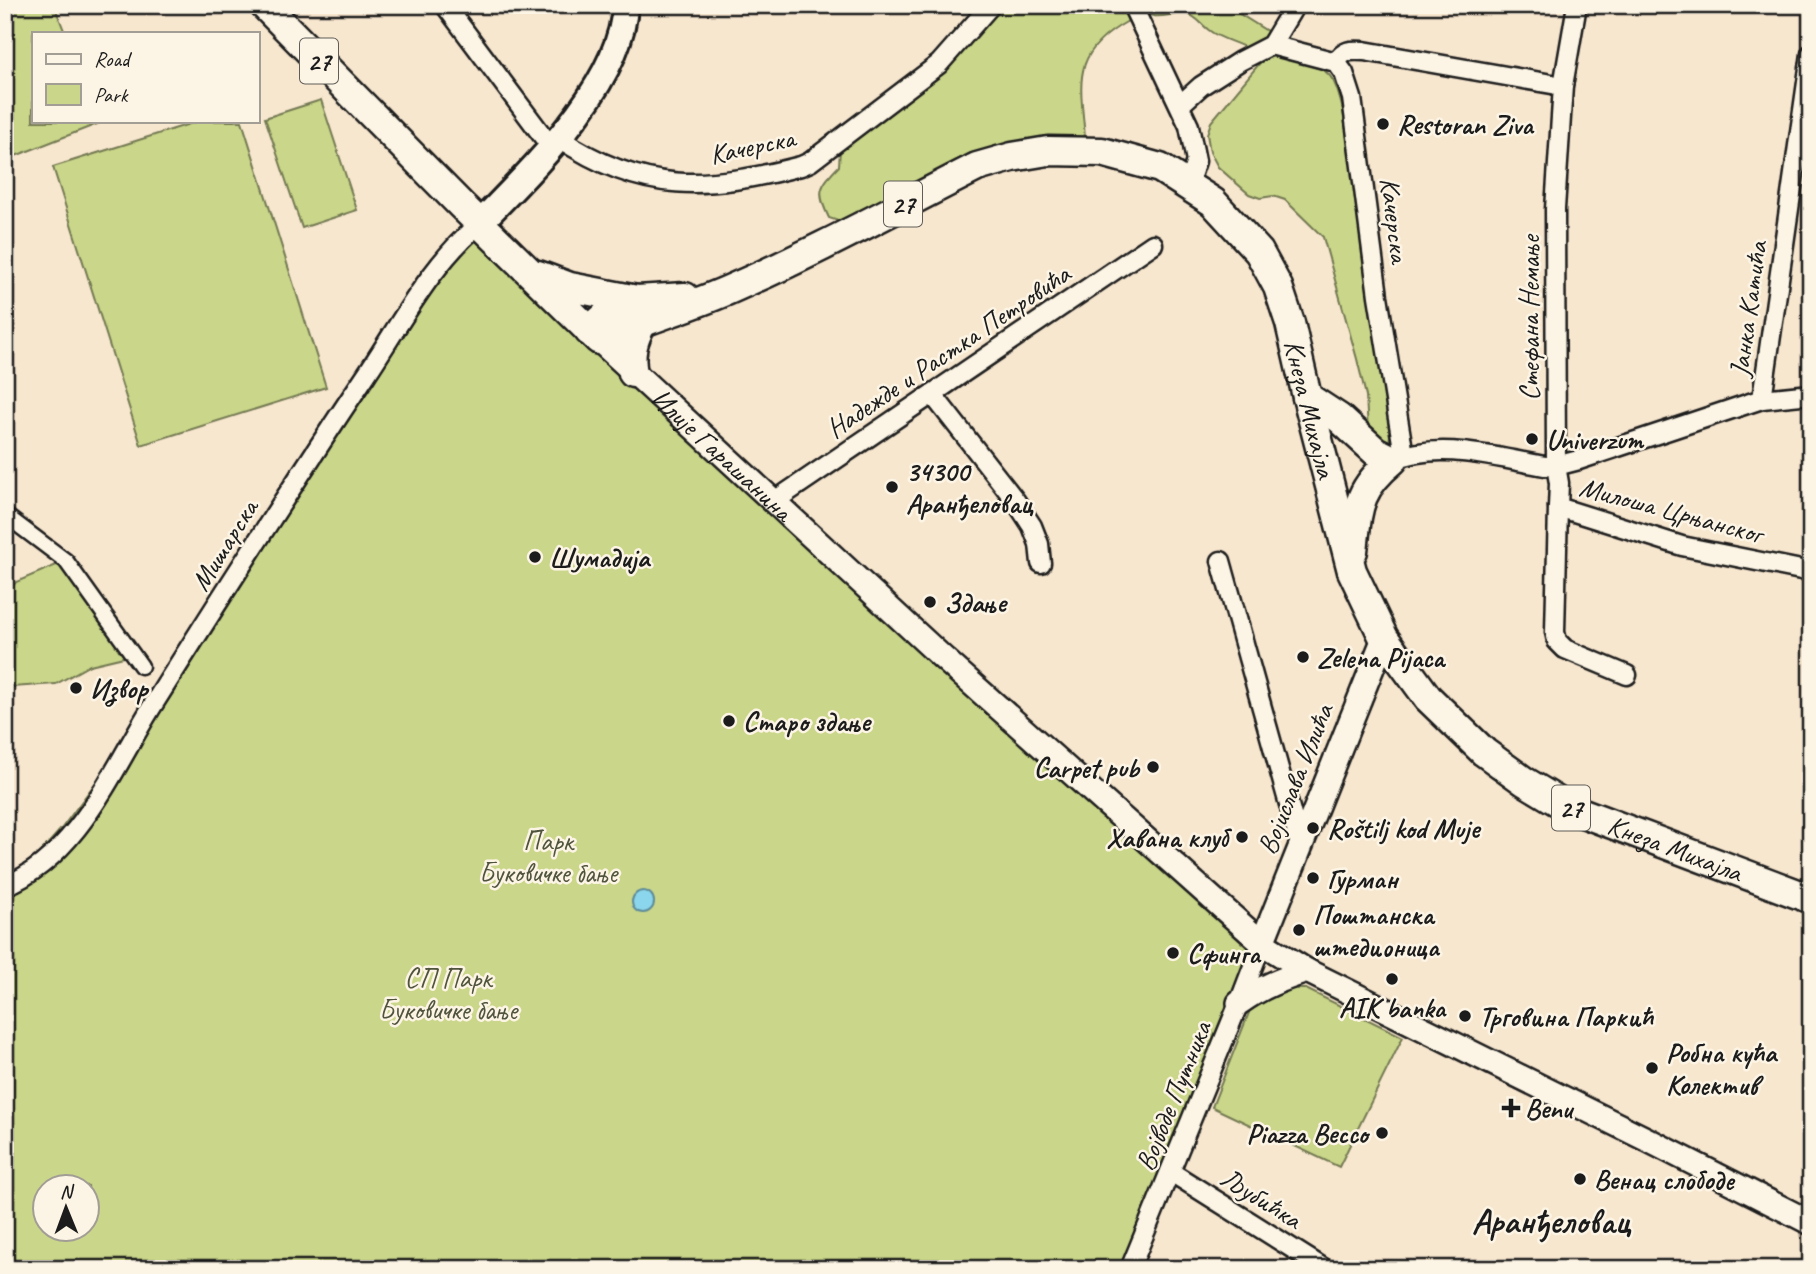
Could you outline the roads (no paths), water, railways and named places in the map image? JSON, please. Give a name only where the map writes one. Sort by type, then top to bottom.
[{"type":"main road","name":"Илије Гарашанина","points":[[264,5],[594,335]]},
{"type":"main road","points":[[480,223],[555,143],[600,82],[623,22],[625,5]]},
{"type":"main road","name":"Кнеза Михајла","points":[[594,335],[610,312],[640,311],[682,298],[736,287],[977,167],[1048,151],[1102,152],[1160,168],[1213,202],[1259,252],[1269,269],[1290,323],[1351,564],[1362,595],[1384,638],[1428,698],[1484,752],[1567,807],[1811,898]]},
{"type":"main road","name":"27","points":[[532,273],[640,311]]},
{"type":"main road","points":[[633,373],[632,344],[640,311]]},
{"type":"main road","points":[[1307,397],[1339,418],[1375,451],[1398,457]]},
{"type":"main road","points":[[1351,564],[1359,504],[1364,489],[1376,474],[1398,457]]},
{"type":"street","points":[[445,5],[555,143]]},
{"type":"street","name":"Качерска","points":[[555,143],[612,167],[669,184],[740,181],[801,166],[810,162],[939,64],[991,5]]},
{"type":"street","points":[[1132,5],[1189,126],[1196,161],[1188,185]]},
{"type":"street","points":[[1180,105],[1200,86],[1240,61],[1271,46],[1295,5]]},
{"type":"street","name":"Стефана Немање","points":[[1556,466],[1555,209],[1563,86],[1577,5]]},
{"type":"street","points":[[1271,46],[1336,62],[1348,50],[1364,51],[1563,86]]},
{"type":"street","name":"Јанка Катића","points":[[1556,466],[1762,399],[1806,116],[1811,54]]},
{"type":"street","name":"Качерска","points":[[1336,62],[1344,74],[1352,98],[1398,457]]},
{"type":"street","name":"Мишарска","points":[[5,886],[42,865],[65,842],[100,795],[151,708],[324,438],[447,254],[480,223]]},
{"type":"street","name":"Надежде и Растка Петровића","points":[[773,502],[1153,244]]},
{"type":"street","name":"Илије Гарашанина","points":[[594,335],[1018,726],[1262,943],[1307,971],[1811,1223]]},
{"type":"street","points":[[1762,399],[1811,394]]},
{"type":"street","points":[[933,395],[1032,526],[1039,544],[1041,564]]},
{"type":"street","points":[[1398,457],[1436,450],[1556,466]]},
{"type":"street","name":"Милоша Црњанског","points":[[1556,466],[1558,507],[1682,546],[1811,572]]},
{"type":"street","points":[[1558,507],[1557,641],[1565,649],[1627,675]]},
{"type":"street","points":[[5,515],[66,561],[141,666]]},
{"type":"street","points":[[1221,561],[1300,844]]},
{"type":"street","name":"Војислава Илића","points":[[1262,943],[1384,638]]},
{"type":"street","name":"Војводе Путника","points":[[1130,1269],[1240,1003],[1262,943]]},
{"type":"street","points":[[1240,1003],[1269,984],[1307,971]]},
{"type":"street","name":"Љубићка","points":[[1171,1172],[1325,1269]]},
{"type":"water","points":[[643,891],[651,894],[654,902],[651,910],[643,913],[635,910],[632,902],[635,894]]},
{"type":"place","name":"Restoran Ziva","points":[[1383,124]]},
{"type":"place","name":"Univerzum","points":[[1532,439]]},
{"type":"place","name":"34300 Аранђеловац","points":[[892,487]]},
{"type":"place","name":"Шумадија","points":[[535,557]]},
{"type":"place","name":"Здање","points":[[930,602]]},
{"type":"place","name":"Zelena Pijaca","points":[[1303,657]]},
{"type":"place","name":"Извор","points":[[76,688]]},
{"type":"place","name":"Старо здање","points":[[729,721]]},
{"type":"place","name":"Carpet pub","points":[[1153,767]]},
{"type":"place","name":"Roštilj kod Muje","points":[[1313,828]]},
{"type":"place","name":"Хавана клуб","points":[[1242,837]]},
{"type":"place","name":"Гурман","points":[[1313,878]]},
{"type":"place","name":"Поштанска штедионица","points":[[1299,930]]},
{"type":"place","name":"Сфинга","points":[[1173,953]]},
{"type":"place","name":"AIK banka","points":[[1392,979]]},
{"type":"place","name":"Трговина Паркић","points":[[1465,1016]]},
{"type":"place","name":"Робна кућа Колектив","points":[[1652,1068]]},
{"type":"place","name":"Benu","points":[[1511,1108]]},
{"type":"place","name":"Piazza Becco","points":[[1382,1133]]},
{"type":"place","name":"Венац слободе","points":[[1580,1179]]},
{"type":"district","name":"Аранђеловац","points":[[1551,1221]]},
{"type":"park label","name":"Парк Буковичке бање","points":[[548,856]]},
{"type":"park label","name":"СП Парк Буковичке бање","points":[[448,993]]}]
